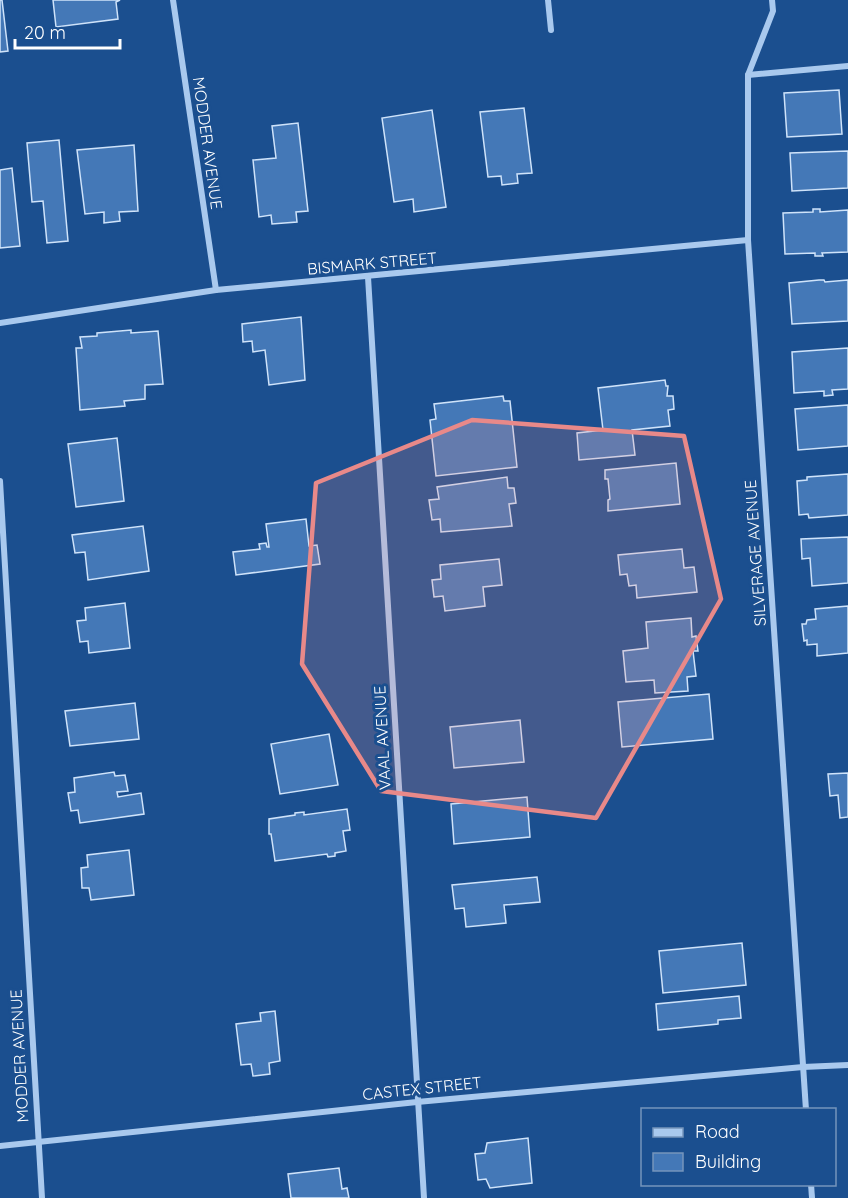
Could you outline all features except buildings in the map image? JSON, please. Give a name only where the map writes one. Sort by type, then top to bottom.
[{"type":"street","name":"MODDER AVENUE","points":[[173,0],[216,290]]},
{"type":"street","points":[[548,0],[551,30]]},
{"type":"street","name":"SILVERAGE AVENUE","points":[[772,0],[773,11],[748,75],[748,240],[806,1108]]},
{"type":"street","points":[[748,75],[848,66]]},
{"type":"street","name":"BISMARK STREET","points":[[0,323],[216,290],[748,240]]},
{"type":"street","name":"VAAL AVENUE","points":[[368,277],[424,1198]]},
{"type":"street","name":"MODDER AVENUE","points":[[0,481],[42,1198]]},
{"type":"street","name":"CASTEX STREET","points":[[0,1146],[417,1102],[803,1067],[848,1065]]},
{"type":"highlighted area","points":[[472,420],[684,436],[721,599],[596,818],[381,791],[302,664],[316,483]]}]
